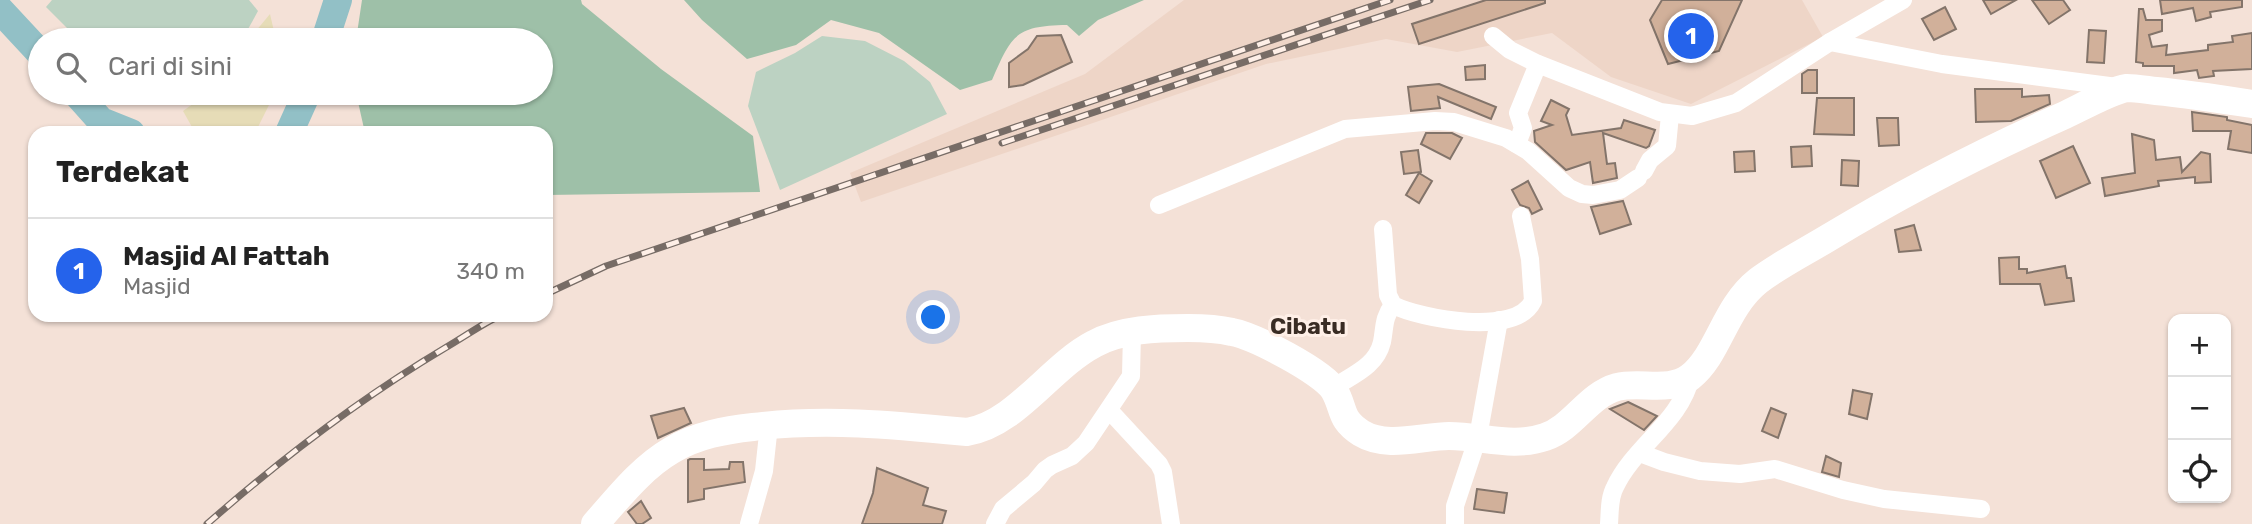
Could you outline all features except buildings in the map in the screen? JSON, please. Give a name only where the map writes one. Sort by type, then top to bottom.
[{"type":"main road","points":[[595,524],[640,474],[671,450],[720,431],[827,421],[967,432],[982,429],[1004,416],[1092,345],[1132,332],[1190,328],[1233,332],[1247,337],[1302,364],[1334,388],[1343,415],[1367,436],[1386,440],[1446,436],[1478,437],[1510,443],[1531,442],[1551,436],[1597,396],[1615,388],[1668,385],[1679,383],[1691,376],[1711,349],[1738,299],[1761,279],[1936,176],[2012,138],[2125,88],[2252,104]]},
{"type":"street","points":[[1493,36],[1510,50],[1538,64],[1670,115],[1692,116],[1736,103],[1830,42],[1903,0]]},
{"type":"street","points":[[1830,42],[1942,64],[2125,88]]},
{"type":"street","points":[[1517,144],[1523,128],[1518,113],[1538,64]]},
{"type":"street","points":[[1158,205],[1345,129],[1435,121],[1454,122],[1506,138],[1528,151],[1569,188],[1582,194],[1593,195],[1620,190],[1629,186],[1641,174],[1650,160],[1667,146],[1670,115]]},
{"type":"street","points":[[1383,229],[1388,295],[1393,305],[1419,315],[1480,323],[1525,311],[1533,301],[1531,259],[1521,216]]},
{"type":"street","points":[[1334,388],[1367,368],[1374,360],[1382,340],[1385,315],[1393,305]]},
{"type":"street","points":[[1455,524],[1455,506],[1478,437],[1499,320]]},
{"type":"street","points":[[995,524],[1003,509],[1045,470],[1079,450],[1109,410],[1131,376],[1132,332]]},
{"type":"street","points":[[1609,524],[1613,489],[1621,475],[1684,398],[1691,376]]},
{"type":"street","points":[[1109,410],[1159,464],[1163,472],[1171,524]]},
{"type":"street","points":[[749,524],[764,471],[769,425]]},
{"type":"street","points":[[1640,453],[1700,471],[1740,474],[1775,470],[1884,499],[1981,509]]},
{"type":"shaded area","points":[[1184,0],[1802,0],[1823,37],[1691,104],[1611,77],[1552,33],[1457,52],[1386,39],[1266,64],[861,202],[850,173],[1085,74]]},
{"type":"green space","points":[[52,0],[249,0],[258,11],[249,28],[67,28],[46,7]]},
{"type":"green space","points":[[362,0],[581,0],[582,4],[661,69],[753,136],[760,192],[553,195],[553,126],[363,126],[359,105],[553,105],[553,28],[358,28]]},
{"type":"green space","points":[[684,0],[1144,0],[1098,20],[1079,36],[1067,25],[1026,31],[1011,43],[992,80],[960,90],[879,33],[831,20],[796,45],[747,59],[702,20]]},
{"type":"green space","points":[[822,36],[865,41],[904,61],[930,82],[947,114],[780,190],[748,106],[756,72]]},
{"type":"sand","points":[[270,14],[273,28],[258,28]]},
{"type":"sand","points":[[191,105],[269,105],[258,126],[191,126],[183,111]]},
{"type":"waterway","points":[[329,28],[338,0]]},
{"type":"waterway","points":[[0,10],[28,40]]},
{"type":"waterway","points":[[87,105],[101,121],[114,126]]},
{"type":"waterway","points":[[292,126],[302,105]]},
{"type":"railway","points":[[553,291],[606,266],[1390,0]]},
{"type":"railway","points":[[1002,143],[1430,0]]},
{"type":"railway","points":[[207,524],[264,476],[352,409],[488,322]]},
{"type":"place","name":"Masjid Al Fattah","points":[[1691,36]]},
{"type":"district","name":"Cibatu","points":[[1308,326]]}]
